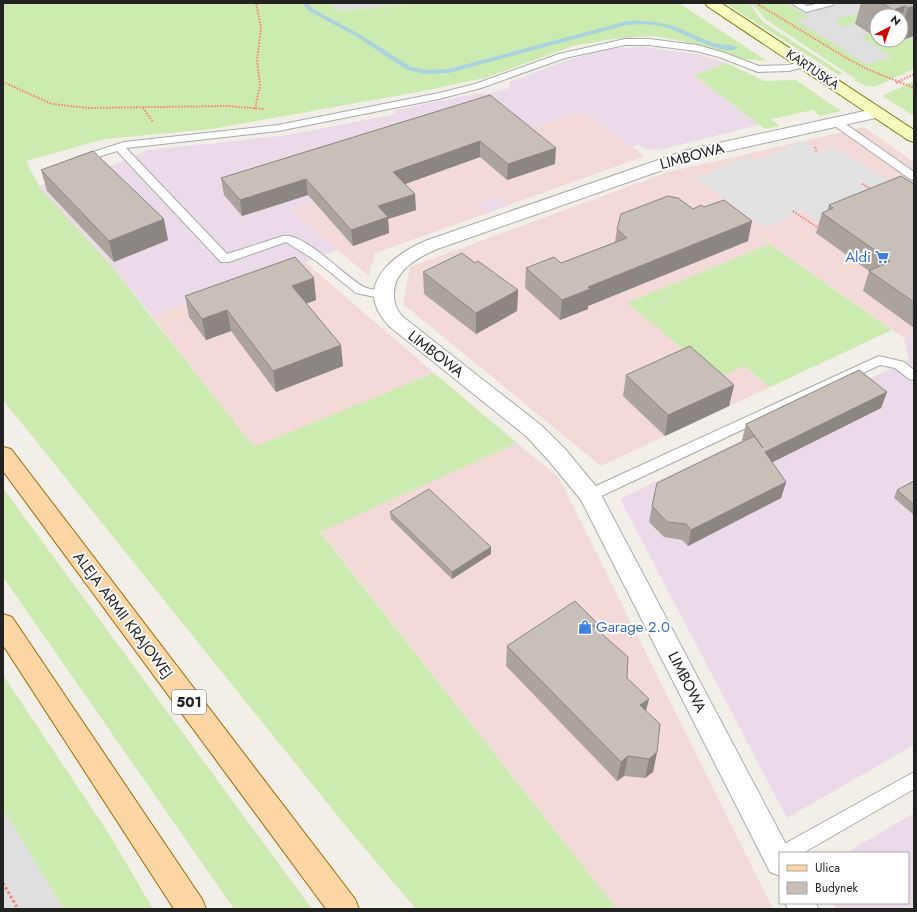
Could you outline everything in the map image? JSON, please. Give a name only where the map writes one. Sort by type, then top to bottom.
[{"type":"main road","name":"ALEJA ARMII KRAJOWEJ","points":[[3,455],[344,909]]},
{"type":"main road","points":[[3,624],[191,909]]},
{"type":"street","name":"KARTUSKA","points":[[712,3],[914,137]]},
{"type":"street","name":"LIMBOWA","points":[[779,853],[590,495],[558,456],[534,431],[401,326],[389,312],[383,289],[388,276],[396,264],[412,253],[431,245],[693,154],[878,113]]},
{"type":"lane","points":[[795,3],[806,9],[830,3]]},
{"type":"lane","points":[[66,164],[119,147],[264,129],[439,96],[478,86],[562,56],[625,42],[649,42],[697,48],[722,55],[758,70],[789,68],[806,64]]},
{"type":"lane","points":[[836,122],[914,177]]},
{"type":"lane","points":[[119,147],[225,259],[287,238],[319,257],[360,290],[384,296]]},
{"type":"lane","points":[[590,495],[879,360],[899,365],[914,376]]},
{"type":"lane","points":[[790,852],[914,780]]},
{"type":"path","points":[[256,3],[261,27],[257,61],[260,85],[254,107],[264,129]]},
{"type":"path","points":[[756,3],[849,60],[880,74],[901,81],[914,88]]},
{"type":"path","points":[[896,83],[914,74]]},
{"type":"path","points":[[3,82],[52,104],[88,108],[226,106],[254,107],[269,110]]},
{"type":"path","points":[[862,184],[875,191]]},
{"type":"path","points":[[793,211],[822,231]]},
{"type":"path","points":[[3,883],[18,909]]},
{"type":"shaded area","points":[[328,3],[419,3],[338,11]]},
{"type":"shaded area","points":[[748,3],[914,3],[914,57],[865,82]]},
{"type":"shaded area","points":[[642,47],[697,54],[727,63],[694,75],[759,125],[658,150],[644,148],[638,144],[632,147],[582,112],[290,210],[339,250],[152,316],[110,264],[37,186],[104,169],[148,150],[289,135],[396,114],[393,111],[473,94],[487,94],[509,88],[510,82],[565,61],[610,49]]},
{"type":"shaded area","points":[[582,112],[645,156],[509,205],[498,196],[478,203],[488,213],[375,253],[369,276],[290,210]]},
{"type":"shaded area","points":[[864,127],[914,162],[914,333],[904,338],[770,244],[628,303],[718,378],[743,366],[770,387],[601,466],[403,304],[410,267],[668,172]]},
{"type":"shaded area","points":[[804,141],[820,151],[833,146],[890,181],[820,223],[804,212],[764,228],[695,178],[749,157],[754,161]]},
{"type":"shaded area","points":[[498,196],[509,205],[488,213],[478,203]]},
{"type":"shaded area","points":[[305,262],[434,373],[254,448],[152,316]]},
{"type":"shaded area","points":[[914,333],[914,745],[787,818],[620,499],[909,360],[904,338]]},
{"type":"shaded area","points":[[517,443],[559,478],[773,909],[617,909],[320,531]]},
{"type":"shaded area","points":[[3,809],[64,909],[3,909]]},
{"type":"shaded area","points":[[914,813],[914,909],[836,909],[834,904],[909,904],[909,852],[848,852]]},
{"type":"green space","points":[[3,3],[328,3],[339,11],[419,3],[679,3],[767,61],[745,59],[687,42],[655,36],[613,39],[573,46],[485,78],[423,91],[212,129],[105,139],[26,161],[38,186],[110,264],[254,447],[434,373],[517,443],[320,532],[617,909],[416,909],[349,830],[3,400]]},
{"type":"green space","points":[[725,3],[749,3],[763,22],[842,73],[841,75],[837,74]]},
{"type":"green space","points":[[753,3],[785,3],[808,17],[796,20],[867,65],[892,57],[878,48],[909,48],[909,39],[914,37],[914,69],[874,87],[865,86],[765,19]]},
{"type":"green space","points":[[859,13],[869,17],[869,19],[844,27],[834,20]]},
{"type":"green space","points":[[869,35],[869,42],[861,37]]},
{"type":"green space","points":[[727,63],[764,81],[796,80],[841,111],[820,116],[813,110],[771,119],[780,126],[765,129],[694,75]]},
{"type":"green space","points":[[914,81],[914,116],[882,96]]},
{"type":"green space","points":[[770,244],[892,330],[770,387],[744,366],[718,378],[627,303]]},
{"type":"green space","points":[[3,488],[312,909],[234,909],[3,577]]},
{"type":"green space","points":[[3,675],[111,837],[153,909],[64,909],[3,809]]},
{"type":"building","points":[[882,3],[914,3],[914,6],[908,8],[905,6],[890,8]]},
{"type":"building","points":[[490,95],[556,148],[508,164],[480,141],[393,172],[415,194],[378,206],[388,217],[351,230],[306,179],[240,200],[221,178]]},
{"type":"building","points":[[93,151],[164,219],[109,241],[41,170]]},
{"type":"building","name":"Aldi","points":[[901,176],[914,184],[914,302],[869,271],[890,261],[822,213],[833,208],[829,205]]},
{"type":"building","points":[[668,196],[678,198],[693,209],[701,205],[704,207],[724,200],[752,221],[588,287],[590,289],[562,300],[526,268],[554,257],[561,263],[627,238],[617,229],[621,214]]},
{"type":"building","points":[[462,253],[475,263],[478,261],[518,290],[476,313],[423,272]]},
{"type":"building","points":[[295,257],[314,278],[292,286],[341,345],[273,371],[227,310],[202,319],[185,296]]},
{"type":"building","points":[[690,346],[734,385],[668,415],[626,375]]},
{"type":"building","points":[[859,370],[887,392],[765,452],[786,482],[691,530],[686,524],[667,522],[652,506],[657,483],[754,436],[763,448],[746,424]]},
{"type":"building","points":[[914,481],[914,505],[897,490]]},
{"type":"building","points":[[429,489],[491,547],[452,572],[390,512]]},
{"type":"building","points":[[575,601],[597,623],[593,626],[628,657],[627,678],[649,699],[640,705],[660,724],[657,752],[649,759],[628,756],[621,762],[507,646]]},
{"type":"waterway","points":[[304,3],[311,10],[359,36],[409,69],[426,72],[449,71],[627,23],[637,22],[662,25],[676,29],[717,46],[735,48]]},
{"type":"place","name":"Aldi","points":[[882,257]]},
{"type":"place","name":"Garage 2.0","points":[[585,627]]}]
